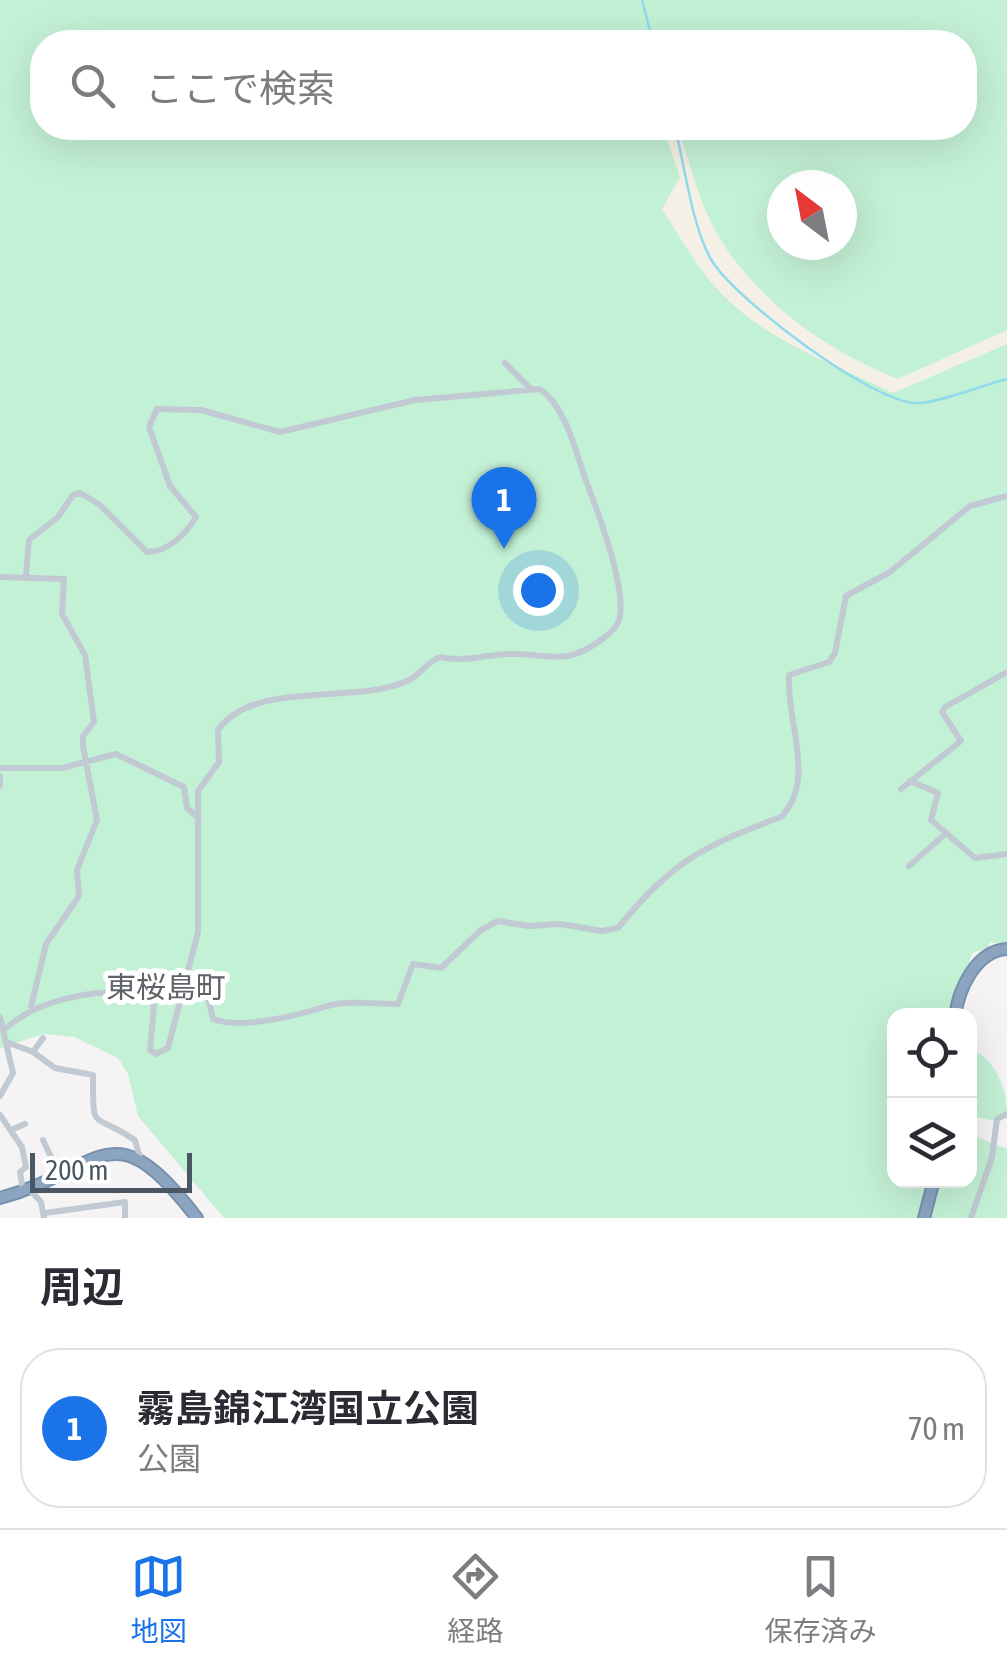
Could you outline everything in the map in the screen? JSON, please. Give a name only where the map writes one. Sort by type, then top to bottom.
[{"type":"highway","points":[[957,1008],[961,992],[979,962],[992,952],[1007,949]]},
{"type":"highway","points":[[0,1198],[96,1157],[137,1157],[162,1175],[197,1218]]},
{"type":"highway","points":[[924,1218],[932,1188]]},
{"type":"street","points":[[505,363],[532,390]]},
{"type":"street","points":[[6,1028],[31,1008],[85,996],[143,992],[154,1006],[150,1050],[163,1054],[178,1024],[198,932],[198,791],[218,762],[218,730],[240,710],[291,696],[324,696],[409,680],[440,657],[467,661],[508,654],[540,658],[582,653],[620,621],[612,559],[579,461],[548,395],[532,390],[416,400],[280,432],[201,410],[157,410],[149,427],[170,486],[196,517],[191,526],[166,548],[147,552],[100,505],[80,493],[73,495],[58,517],[29,540],[26,575]]},
{"type":"street","points":[[186,986],[204,990],[213,1020],[251,1024],[284,1014],[312,1014],[329,1006],[398,1004],[413,964],[441,968],[481,930],[498,921],[602,931],[618,928],[653,886],[694,853],[781,818],[790,808],[798,787],[789,676],[829,662],[835,653],[846,596],[890,572],[970,506],[1007,496]]},
{"type":"street","points":[[0,577],[64,579],[62,614],[85,656],[88,703],[94,722],[83,736],[97,820],[77,870],[79,896],[71,912],[54,926],[46,944],[31,1008]]},
{"type":"street","points":[[900,789],[961,740],[942,712],[946,707],[1007,672]]},
{"type":"street","points":[[0,768],[86,763],[116,754],[132,758],[140,767],[184,786],[187,808],[198,817]]},
{"type":"street","points":[[0,776],[0,786]]},
{"type":"street","points":[[910,781],[938,793],[932,820],[944,835],[975,858],[1007,854]]},
{"type":"street","points":[[909,866],[944,835]]},
{"type":"street","points":[[0,1017],[6,1028],[13,1074],[0,1096]]},
{"type":"street","points":[[33,1052],[43,1038]]},
{"type":"street","points":[[8,1043],[33,1052],[54,1068],[74,1065],[93,1075],[89,1104],[95,1118],[106,1128],[134,1140],[137,1157],[151,1172]]},
{"type":"street","points":[[0,1114],[22,1147],[26,1166],[20,1172],[44,1216],[125,1202],[125,1218]]},
{"type":"street","points":[[971,1218],[992,1157],[997,1118],[1007,1114]]},
{"type":"street","points":[[11,1130],[25,1124]]},
{"type":"street","points":[[43,1140],[59,1174]]},
{"type":"green space","points":[[0,0],[1007,0],[1007,946],[990,942],[988,948],[972,953],[953,1008],[887,1008],[887,1188],[977,1188],[977,1137],[1007,1149],[1007,1218],[224,1218],[138,1116],[128,1074],[118,1058],[74,1037],[43,1034],[0,1048]]},
{"type":"green space","points":[[977,1053],[995,1069],[1005,1095],[1007,1112],[995,1121],[977,1117]]},
{"type":"sand","points":[[667,140],[682,140],[715,230],[750,279],[818,338],[871,367],[898,379],[1007,330],[1007,344],[893,393],[812,355],[754,322],[715,286],[696,262],[662,209],[680,177]]},
{"type":"waterway","points":[[642,0],[650,30]]},
{"type":"waterway","points":[[678,140],[694,214],[712,261],[748,300],[807,347],[870,387],[918,403],[1007,379]]},
{"type":"place","name":"霧島錦江湾国立公園","points":[[504,549]]},
{"type":"district","name":"東桜島町","points":[[166,988]]}]
